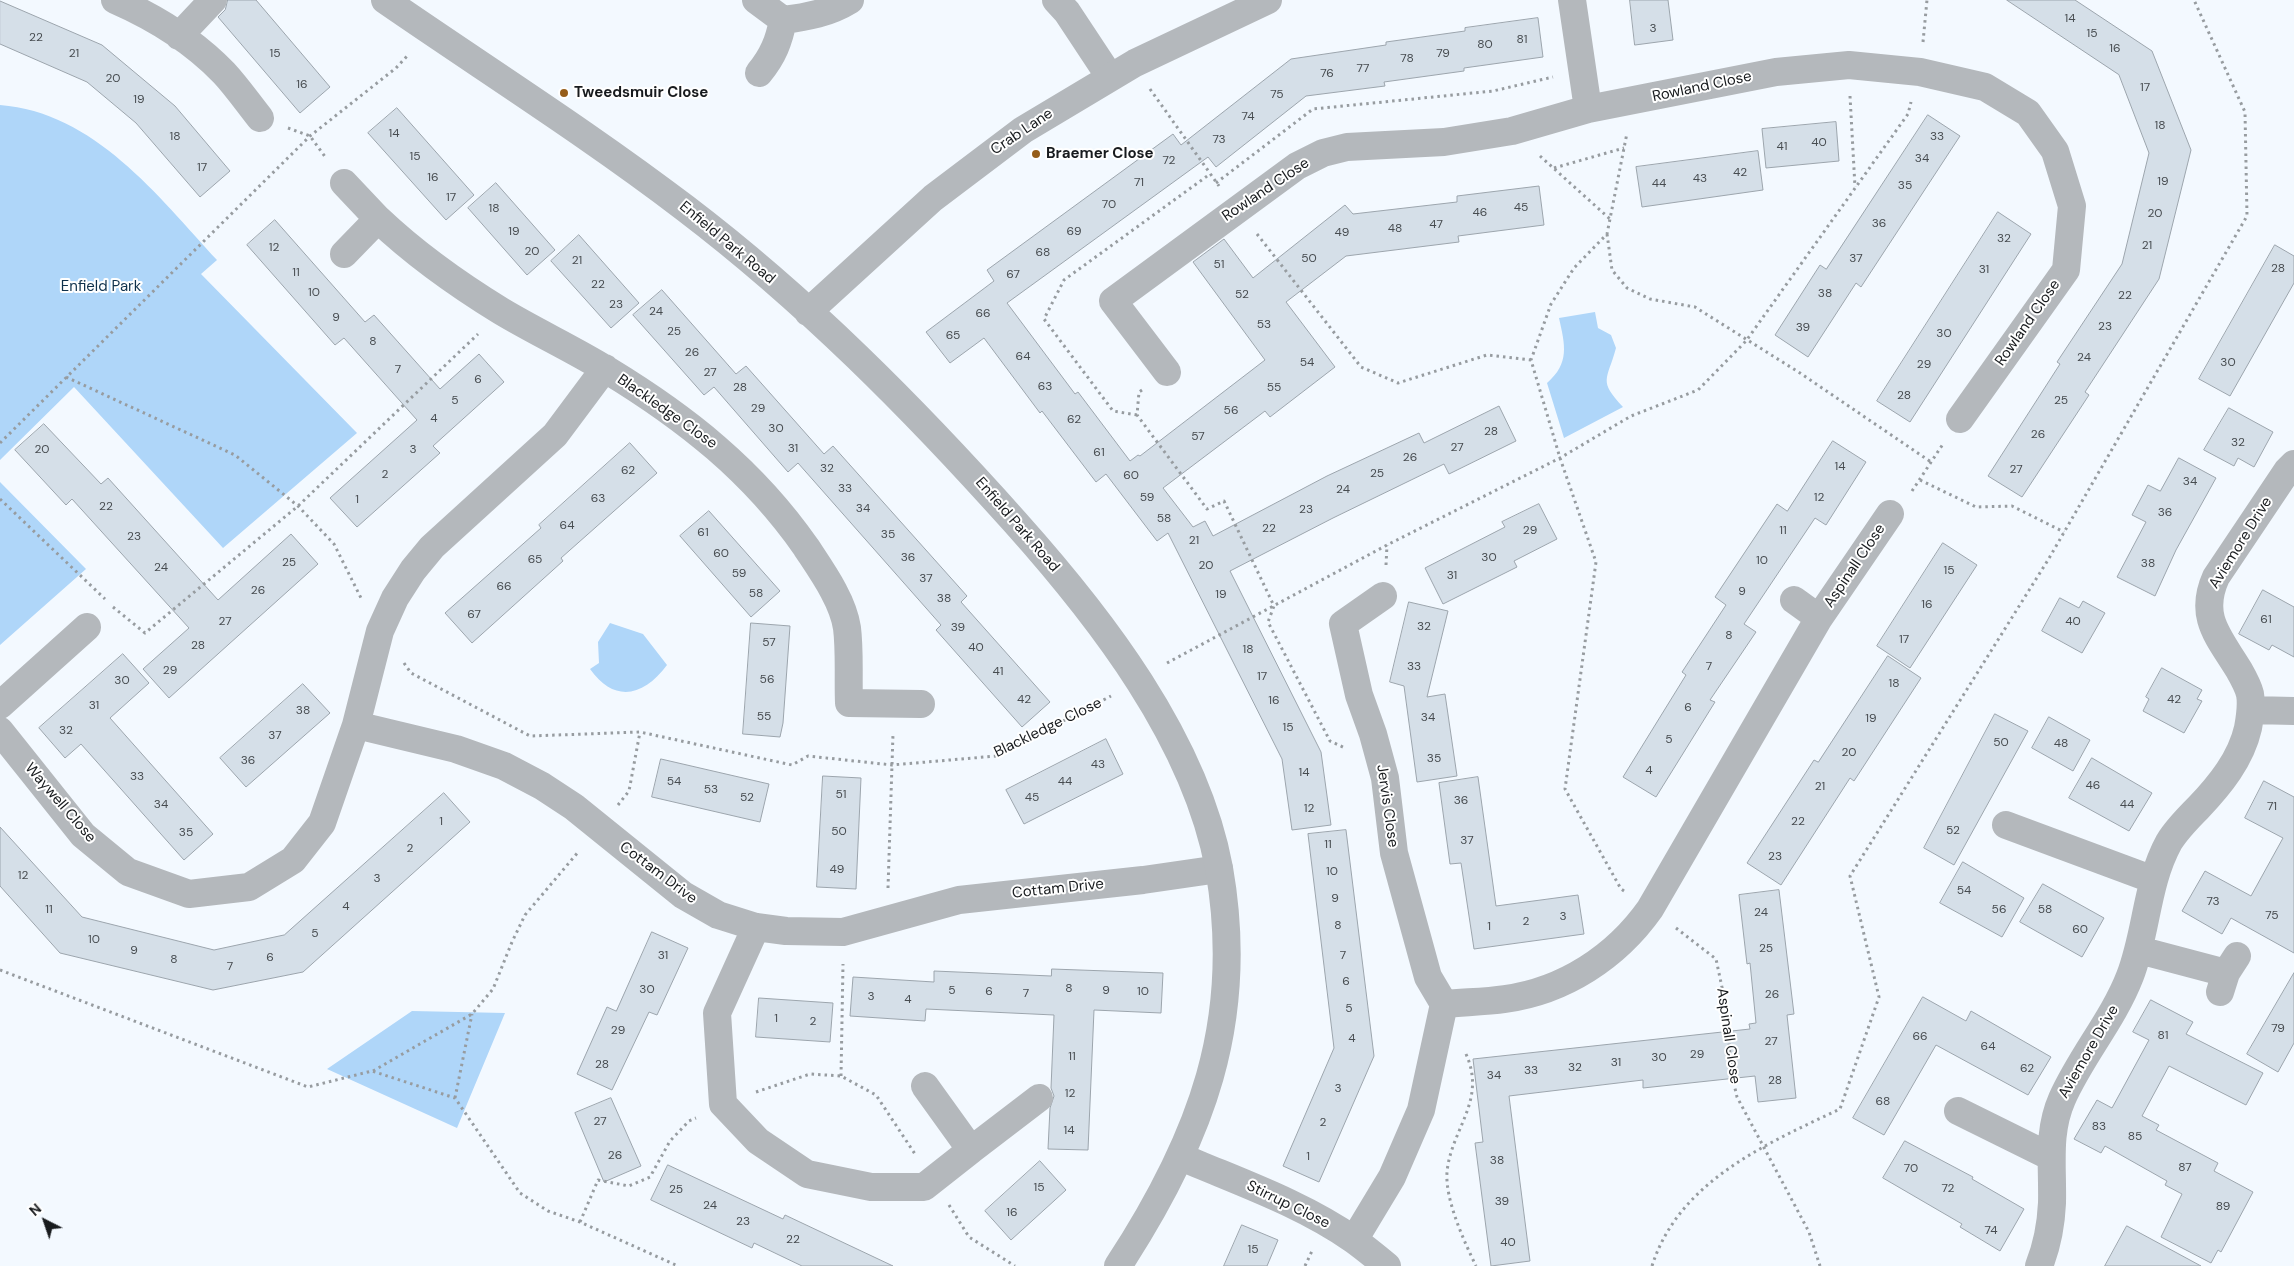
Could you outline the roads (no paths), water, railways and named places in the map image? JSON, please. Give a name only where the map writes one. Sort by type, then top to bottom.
[{"type":"street","points":[[115,0],[141,11],[179,36],[223,73],[260,118]]},
{"type":"street","points":[[179,36],[213,0]]},
{"type":"street","name":"Enfield Park Road","points":[[385,0],[525,94],[686,209],[748,258],[868,367],[978,480],[1045,555],[1088,609],[1138,680],[1175,743],[1210,828],[1219,869],[1226,933],[1226,987],[1221,1035],[1211,1078],[1197,1120],[1181,1157],[1161,1197],[1118,1266]]},
{"type":"street","points":[[756,0],[783,20],[813,16],[841,6],[850,0]]},
{"type":"street","points":[[1056,0],[1067,12],[1110,76]]},
{"type":"street","name":"Crab Lane","points":[[808,312],[933,198],[1023,130],[1110,76],[1268,0]]},
{"type":"street","points":[[1572,0],[1588,109]]},
{"type":"street","points":[[759,73],[775,50],[783,20]]},
{"type":"street","name":"Rowland Close","points":[[1167,372],[1113,300],[1297,166],[1323,153],[1347,147],[1444,142],[1512,131],[1588,109],[1776,72],[1849,66],[1920,72],[1985,87],[2028,113],[2055,151],[2072,206],[2066,270],[1960,419]]},
{"type":"street","name":"Blackledge Close","points":[[344,183],[410,250],[502,311],[605,368],[686,422],[722,451],[758,486],[783,517],[816,562],[838,602],[847,626],[849,703],[921,704]]},
{"type":"street","points":[[344,254],[378,219]]},
{"type":"street","name":"Blackledge Close","points":[[356,725],[380,631],[395,598],[413,570],[432,547],[555,435],[605,368]]},
{"type":"street","name":"Aviemore Drive","points":[[2039,1266],[2050,1226],[2051,1157],[2054,1119],[2062,1099],[2118,1002],[2139,950],[2154,880],[2170,841],[2231,768],[2247,730],[2251,710],[2250,694],[2243,678],[2214,628],[2208,602],[2210,590],[2216,577],[2286,471],[2294,464]]},
{"type":"street","name":"Aspinall Close","points":[[1444,1004],[1506,999],[1546,989],[1575,976],[1621,944],[1650,908],[1819,618],[1890,514]]},
{"type":"street","name":"Jervis Close","points":[[1383,596],[1343,624],[1359,696],[1385,778],[1394,853],[1428,977],[1444,1004]]},
{"type":"street","name":"Aspinall Close","points":[[1794,600],[1819,618]]},
{"type":"street","points":[[0,705],[87,627]]},
{"type":"street","points":[[2251,710],[2294,711]]},
{"type":"street","name":"Cottam Drive","points":[[356,725],[456,749],[504,766],[542,786],[600,828],[683,895],[718,915],[756,927],[786,931],[843,932],[959,900],[1143,880],[1219,869]]},
{"type":"street","name":"Waywell Close","points":[[0,731],[83,835],[128,872],[189,894],[249,886],[293,860],[322,823],[356,725]]},
{"type":"street","points":[[2006,826],[2154,880]]},
{"type":"street","points":[[756,927],[717,1012],[723,1104],[758,1141],[807,1174],[870,1187],[924,1187],[1039,1098]]},
{"type":"street","points":[[2139,950],[2228,974]]},
{"type":"street","points":[[1354,1240],[1392,1177],[1421,1110],[1444,1004]]},
{"type":"street","points":[[925,1086],[971,1150]]},
{"type":"street","points":[[1958,1112],[2051,1157]]},
{"type":"street","name":"Stirrup Close","points":[[1181,1157],[1276,1196],[1354,1240],[1387,1266]]},
{"type":"place","name":"Tweedsmuir Close","points":[[564,93]]},
{"type":"place","name":"Braemer Close","points":[[1036,154]]},
{"type":"park label","name":"Enfield Park","points":[[101,287]]}]
